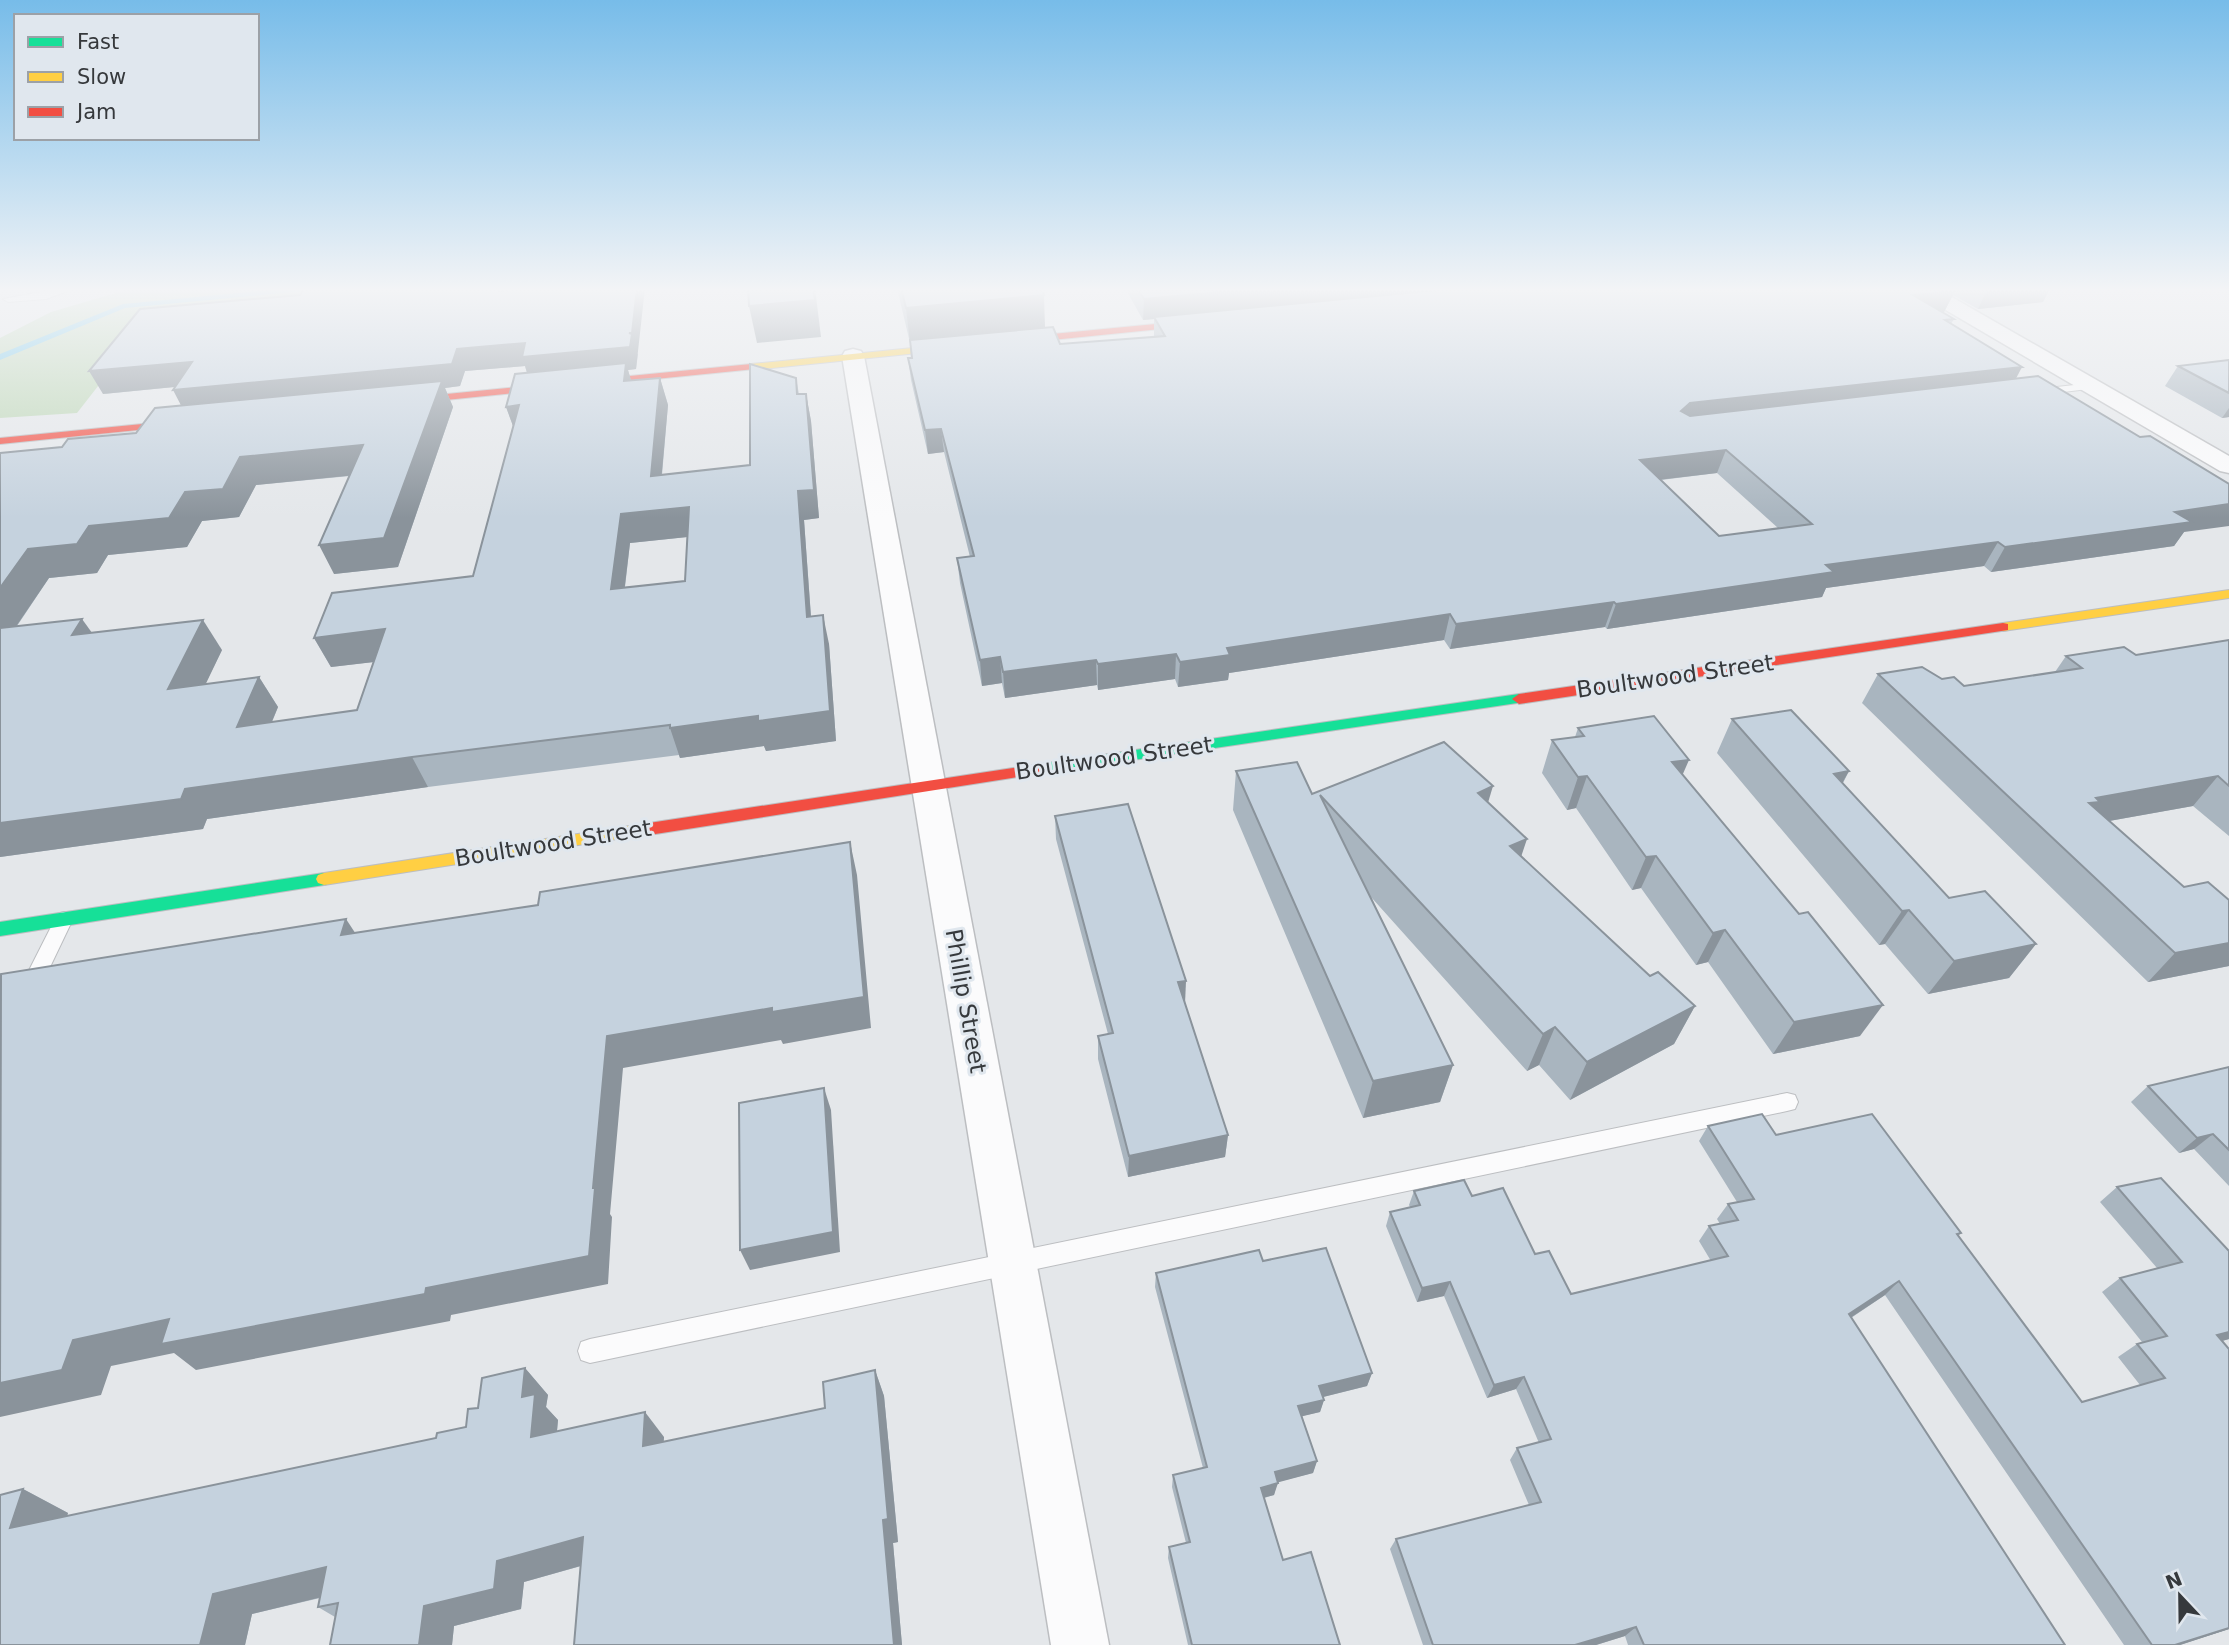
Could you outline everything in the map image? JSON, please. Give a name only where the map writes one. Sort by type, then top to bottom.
[{"type":"street","points":[[374,404],[766,365]]},
{"type":"street","name":"Phillip Street","points":[[855,365],[1080,1645]]},
{"type":"street","points":[[2055,365],[2229,466]]},
{"type":"street","points":[[0,440],[209,420]]},
{"type":"street","name":"Boultwood Street","points":[[0,929],[927,786],[2229,594]]},
{"type":"lane","points":[[2023,394],[2092,386]]},
{"type":"lane","points":[[23,1001],[64,919]]},
{"type":"lane","points":[[590,1351],[1787,1102]]},
{"type":"green space","points":[[0,365],[115,365],[77,413],[0,418]]},
{"type":"building","points":[[94,365],[160,365],[89,371]]},
{"type":"building","points":[[190,365],[444,365],[173,390]]},
{"type":"building","points":[[626,365],[624,381],[660,378],[651,476],[750,465],[750,365],[796,378],[797,394],[806,394],[814,490],[798,491],[807,617],[823,615],[830,711],[758,721],[758,716],[670,728],[670,725],[412,757],[185,789],[181,799],[0,823],[0,628],[82,619],[72,635],[203,620],[168,689],[259,677],[237,727],[357,710],[385,629],[314,638],[332,593],[473,576],[519,405],[506,407],[515,374]],"holes":[[[689,507],[685,581],[611,589],[621,514]]]},
{"type":"building","points":[[910,365],[2018,365],[2022,367],[1690,403],[1681,411],[1690,416],[2038,376],[2140,437],[2150,436],[2229,484],[2229,504],[2175,512],[2192,522],[2005,547],[1998,542],[1826,565],[1834,572],[1616,604],[1614,602],[1456,624],[1450,614],[1227,648],[1230,655],[1180,662],[1176,654],[1098,664],[1096,660],[1003,672],[1000,657],[980,660],[957,558],[974,556],[941,429],[925,430]],"holes":[[[1726,450],[1812,524],[1719,536],[1640,460]]]},
{"type":"building","points":[[2229,365],[2229,393],[2178,366]]},
{"type":"building","points":[[442,381],[384,538],[319,545],[363,445],[240,457],[223,489],[185,492],[169,518],[89,526],[77,544],[28,549],[0,588],[0,453],[62,447],[68,439],[136,433],[155,408]]},
{"type":"building","points":[[2229,640],[2229,786],[2218,776],[2096,798],[2100,802],[2089,803],[2184,887],[2208,882],[2229,900],[2229,943],[2175,953],[1878,674],[1922,667],[1942,679],[1954,677],[1964,686],[2082,668],[2066,656],[2124,647],[2136,655]]},
{"type":"building","points":[[1791,710],[1849,771],[1834,774],[1949,898],[1985,891],[2036,944],[1954,961],[1909,910],[1902,911],[1732,719]]},
{"type":"building","points":[[1654,716],[1689,760],[1672,762],[1799,914],[1808,912],[1883,1005],[1794,1022],[1725,930],[1713,933],[1656,856],[1646,857],[1587,776],[1578,777],[1552,740],[1584,736],[1578,728]]},
{"type":"building","points":[[1444,742],[1493,786],[1478,793],[1527,839],[1510,846],[1650,976],[1658,972],[1695,1006],[1587,1062],[1555,1027],[1543,1034],[1320,795],[1453,1065],[1373,1081],[1236,771],[1297,762],[1312,794]]},
{"type":"building","points":[[1128,804],[1186,981],[1178,982],[1228,1135],[1129,1156],[1098,1036],[1113,1033],[1055,816]]},
{"type":"building","points":[[850,842],[864,997],[772,1012],[772,1008],[607,1036],[589,1256],[426,1288],[425,1294],[161,1344],[169,1319],[73,1340],[62,1370],[0,1383],[1,974],[346,919],[341,935],[538,905],[540,892]]},
{"type":"building","points":[[2229,1067],[2229,1150],[2213,1134],[2197,1138],[2148,1086]]},
{"type":"building","points":[[824,1088],[833,1232],[740,1250],[739,1103]]},
{"type":"building","points":[[1762,1114],[1776,1135],[1872,1114],[2082,1402],[2165,1378],[2137,1344],[2167,1336],[2120,1278],[2182,1262],[2117,1187],[2161,1178],[2229,1251],[2229,1332],[2217,1335],[2229,1349],[2229,1628],[2175,1645],[2152,1645],[1899,1281],[1849,1314],[2065,1645],[1644,1645],[1636,1627],[1575,1645],[1433,1645],[1396,1539],[1541,1502],[1517,1448],[1551,1439],[1524,1377],[1494,1385],[1450,1282],[1422,1288],[1390,1212],[1420,1205],[1414,1191],[1464,1180],[1472,1196],[1503,1188],[1535,1254],[1549,1251],[1571,1294],[1728,1256],[1709,1226],[1738,1220],[1728,1204],[1754,1199],[1708,1126]]},
{"type":"building","points":[[1326,1248],[1372,1373],[1319,1386],[1324,1400],[1298,1406],[1317,1461],[1275,1472],[1278,1483],[1261,1488],[1283,1560],[1311,1552],[1340,1645],[1192,1645],[1169,1547],[1190,1542],[1173,1475],[1207,1467],[1156,1273],[1259,1250],[1263,1261]]},
{"type":"building","points":[[525,1368],[522,1397],[535,1394],[531,1437],[645,1412],[643,1446],[825,1408],[823,1382],[875,1370],[888,1519],[883,1520],[894,1645],[574,1645],[583,1537],[497,1561],[494,1589],[424,1606],[419,1645],[330,1645],[338,1603],[318,1607],[326,1567],[213,1594],[200,1645],[0,1645],[0,1495],[23,1489],[10,1528],[436,1438],[437,1433],[466,1427],[468,1409],[478,1408],[482,1378]]},
{"type":"traffic: fast","points":[[1039,769],[1519,699]]},
{"type":"traffic: fast","points":[[0,929],[324,879]]},
{"type":"traffic: slow","points":[[751,367],[773,365]]},
{"type":"traffic: slow","points":[[2003,627],[2229,594]]},
{"type":"traffic: slow","points":[[324,879],[649,829]]},
{"type":"traffic: jam","points":[[396,402],[751,367]]},
{"type":"traffic: jam","points":[[0,441],[193,422]]},
{"type":"traffic: jam","points":[[1519,699],[2003,627]]},
{"type":"traffic: jam","points":[[649,829],[1039,769]]}]
